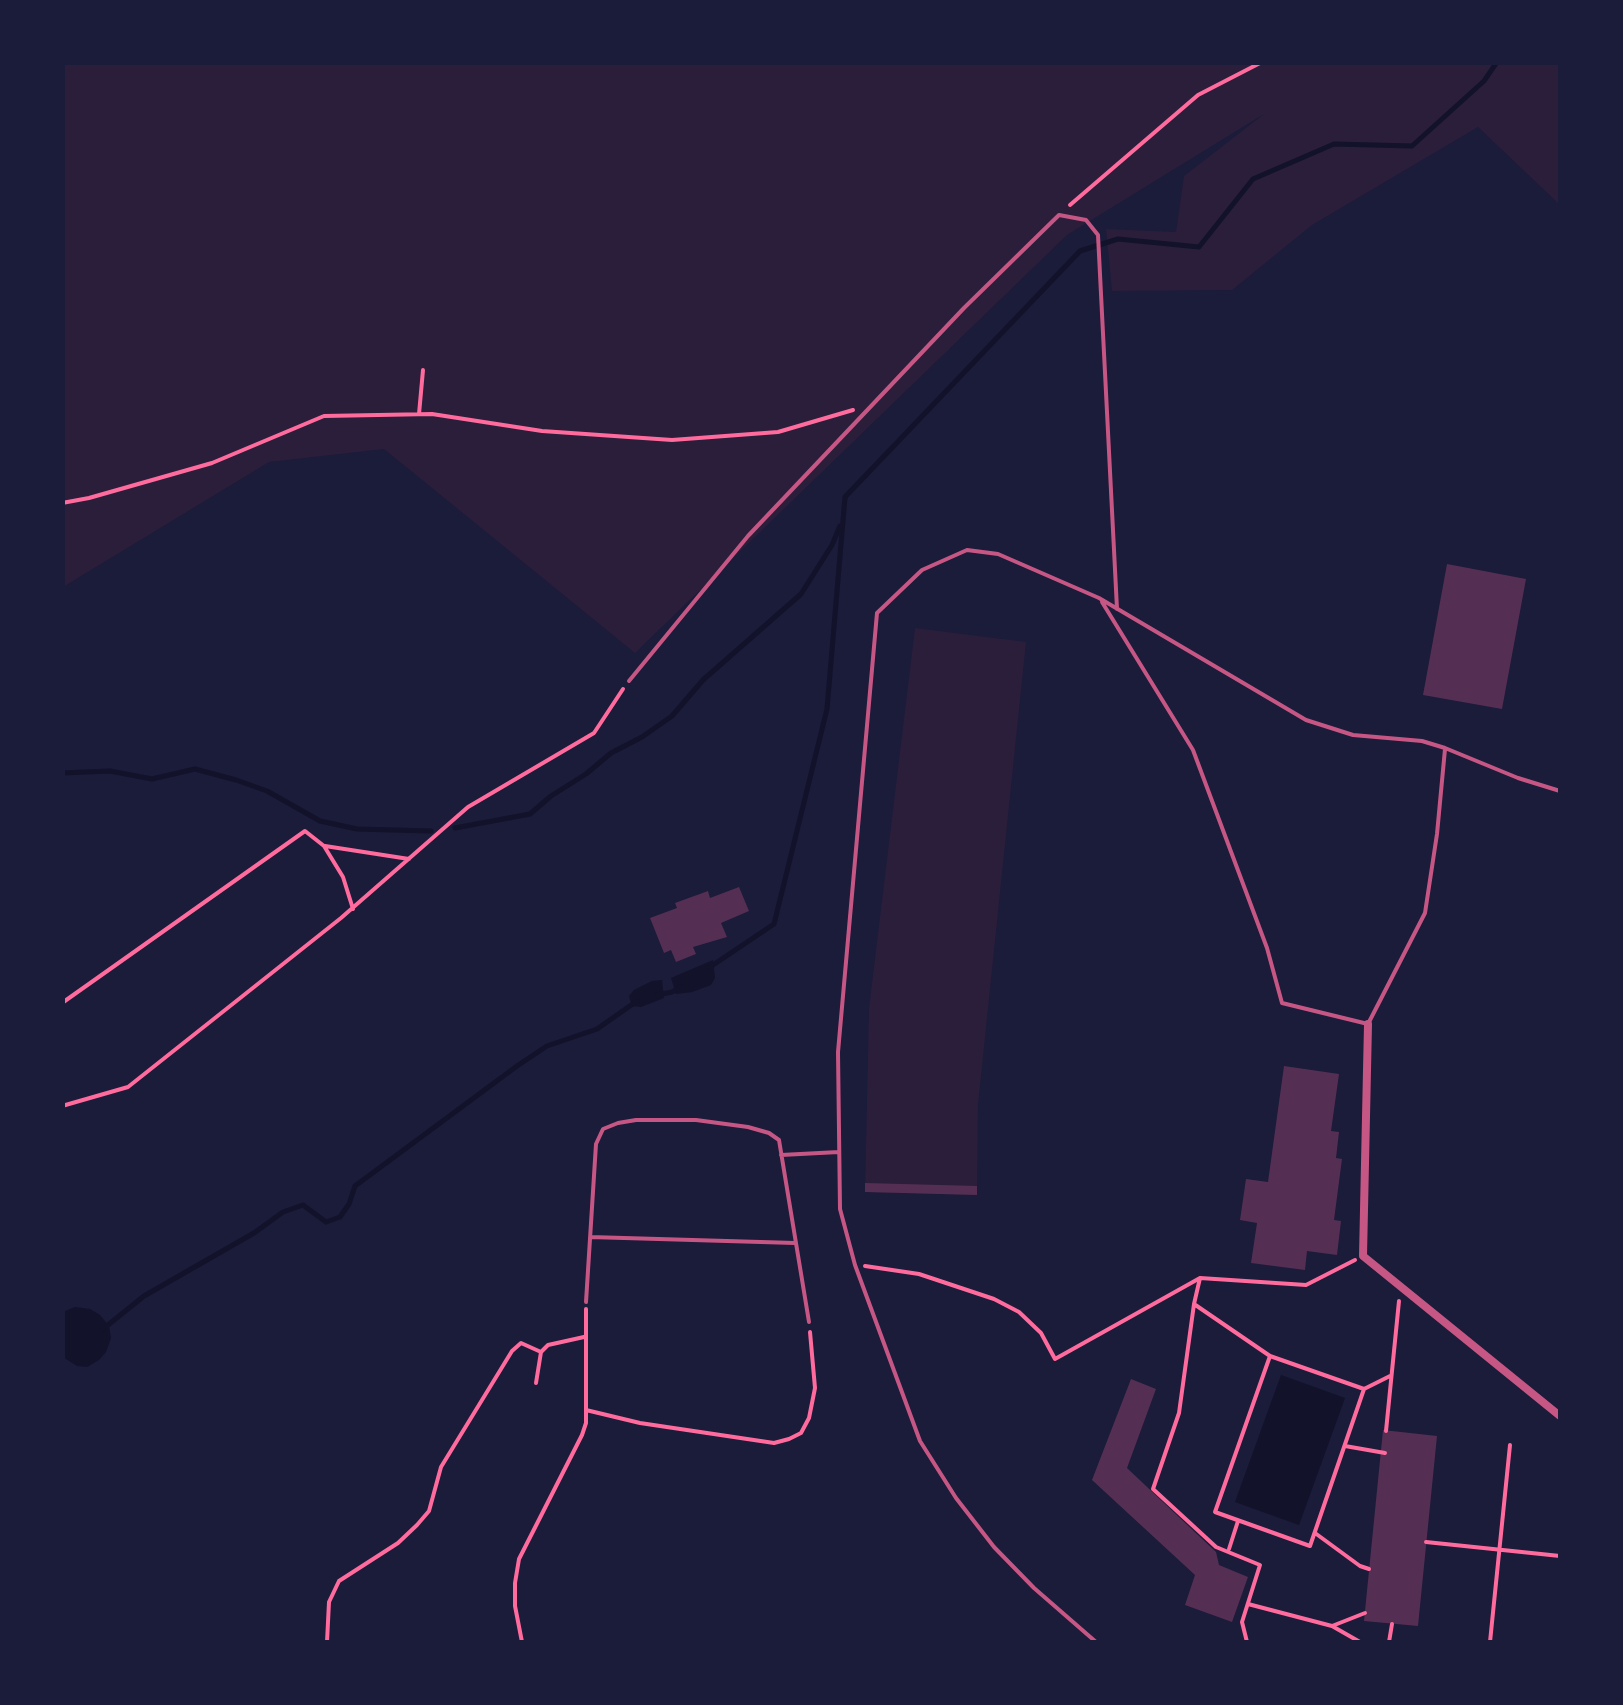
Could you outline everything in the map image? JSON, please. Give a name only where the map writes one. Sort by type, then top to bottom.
[{"type":"street","points":[[1368,1024],[1362,1256],[1560,1416]]},
{"type":"lane","points":[[628,681],[748,536],[1058,214],[1086,220],[1098,235],[1117,609]]},
{"type":"lane","points":[[1096,1642],[994,1547],[956,1498],[920,1441],[855,1265],[840,1209],[838,1052],[877,613],[922,570],[968,550],[998,554],[1099,598],[1306,720],[1353,736],[1422,741],[1560,790]]},
{"type":"lane","points":[[1099,598],[1193,750],[1267,948],[1282,1004],[1368,1024],[1425,913],[1438,834],[1445,748]]},
{"type":"lane","points":[[586,1302],[596,1144],[603,1130],[618,1122],[636,1120],[696,1120],[748,1127],[779,1140],[808,1322]]},
{"type":"lane","points":[[781,1155],[839,1152]]},
{"type":"lane","points":[[590,1237],[795,1243]]},
{"type":"path","points":[[1058,214],[1198,95],[1262,62]]},
{"type":"path","points":[[419,414],[423,370]]},
{"type":"path","points":[[62,503],[212,463],[324,416],[432,414],[542,431],[672,440],[778,432],[875,403]]},
{"type":"path","points":[[62,1106],[128,1088],[352,908],[468,807],[594,733],[628,681]]},
{"type":"path","points":[[62,1003],[305,831],[324,846],[343,878],[352,908]]},
{"type":"path","points":[[324,846],[409,859]]},
{"type":"path","points":[[855,1265],[919,1274],[994,1300],[1018,1312],[1041,1333],[1055,1359],[1200,1278],[1306,1285],[1362,1256]]},
{"type":"path","points":[[1200,1278],[1180,1413],[1153,1489],[1216,1547],[1260,1565],[1242,1622],[1247,1642]]},
{"type":"path","points":[[1386,1430],[1401,1287]]},
{"type":"path","points":[[522,1642],[515,1606],[519,1559],[582,1435],[586,1410],[586,1302]]},
{"type":"path","points":[[1194,1304],[1270,1356],[1364,1389]]},
{"type":"path","points":[[586,1410],[640,1423],[774,1442],[789,1439],[802,1433],[816,1388],[808,1322]]},
{"type":"path","points":[[536,1384],[541,1352],[548,1345],[584,1337]]},
{"type":"path","points":[[327,1642],[329,1602],[339,1581],[398,1543],[429,1511],[441,1467],[512,1350],[521,1343],[541,1352]]},
{"type":"path","points":[[1270,1356],[1215,1512],[1310,1546],[1364,1389],[1390,1376]]},
{"type":"path","points":[[1490,1642],[1510,1445]]},
{"type":"path","points":[[1345,1446],[1385,1453]]},
{"type":"path","points":[[1228,1552],[1238,1521]]},
{"type":"path","points":[[1315,1533],[1369,1569]]},
{"type":"path","points":[[1426,1542],[1560,1556]]},
{"type":"path","points":[[1248,1604],[1332,1626],[1360,1642]]},
{"type":"path","points":[[1332,1626],[1365,1613]]},
{"type":"path","points":[[1390,1642],[1392,1624]]},
{"type":"shaded area","points":[[63,63],[1560,63],[1560,205],[1478,127],[1312,225],[1232,290],[1112,291],[1106,229],[1176,232],[1184,176],[1264,114],[1067,235],[635,653],[384,449],[269,462],[63,587]]},
{"type":"shaded area","points":[[915,628],[1026,642],[978,1105],[977,1195],[865,1192],[869,1008]]},
{"type":"shaded area","points":[[713,960],[715,978],[711,985],[676,994],[671,978]]},
{"type":"shaded area","points":[[662,980],[664,998],[641,1007],[632,1006],[629,996],[634,990]]},
{"type":"shaded area","points":[[75,1307],[90,1309],[109,1326],[111,1338],[106,1352],[87,1367],[63,1357],[63,1312]]},
{"type":"shaded area","points":[[1281,1375],[1345,1398],[1299,1525],[1235,1502]]},
{"type":"building","points":[[1447,564],[1526,579],[1502,709],[1423,695]]},
{"type":"building","points":[[739,887],[749,911],[721,923],[727,937],[693,947],[696,954],[676,962],[671,950],[664,953],[650,918],[677,908],[675,903],[708,891],[710,898]]},
{"type":"building","points":[[1284,1066],[1339,1074],[1331,1131],[1339,1132],[1336,1158],[1342,1159],[1334,1220],[1341,1221],[1337,1255],[1307,1251],[1305,1270],[1251,1263],[1257,1223],[1240,1220],[1246,1179],[1268,1182]]},
{"type":"building","points":[[865,1183],[977,1186],[977,1195],[865,1192]]},
{"type":"building","points":[[1131,1379],[1156,1389],[1127,1468],[1216,1552],[1219,1565],[1248,1577],[1232,1622],[1185,1605],[1195,1575],[1092,1480]]},
{"type":"building","points":[[1383,1430],[1437,1436],[1418,1626],[1364,1621]]},
{"type":"waterway","points":[[710,967],[774,924],[827,709],[845,497],[1080,251],[1118,239],[1199,247],[1253,179],[1334,144],[1412,146],[1484,81],[1497,62]]},
{"type":"waterway","points":[[455,828],[530,814],[611,753],[672,716],[703,680],[801,594],[840,526]]},
{"type":"waterway","points":[[62,773],[110,771],[152,779],[195,769],[267,791],[320,821],[357,829],[431,831]]},
{"type":"waterway","points":[[657,995],[680,987]]},
{"type":"waterway","points":[[103,1329],[144,1296],[283,1212],[303,1205],[326,1222],[340,1217],[355,1186],[517,1066],[547,1046],[597,1029],[637,1001]]}]
